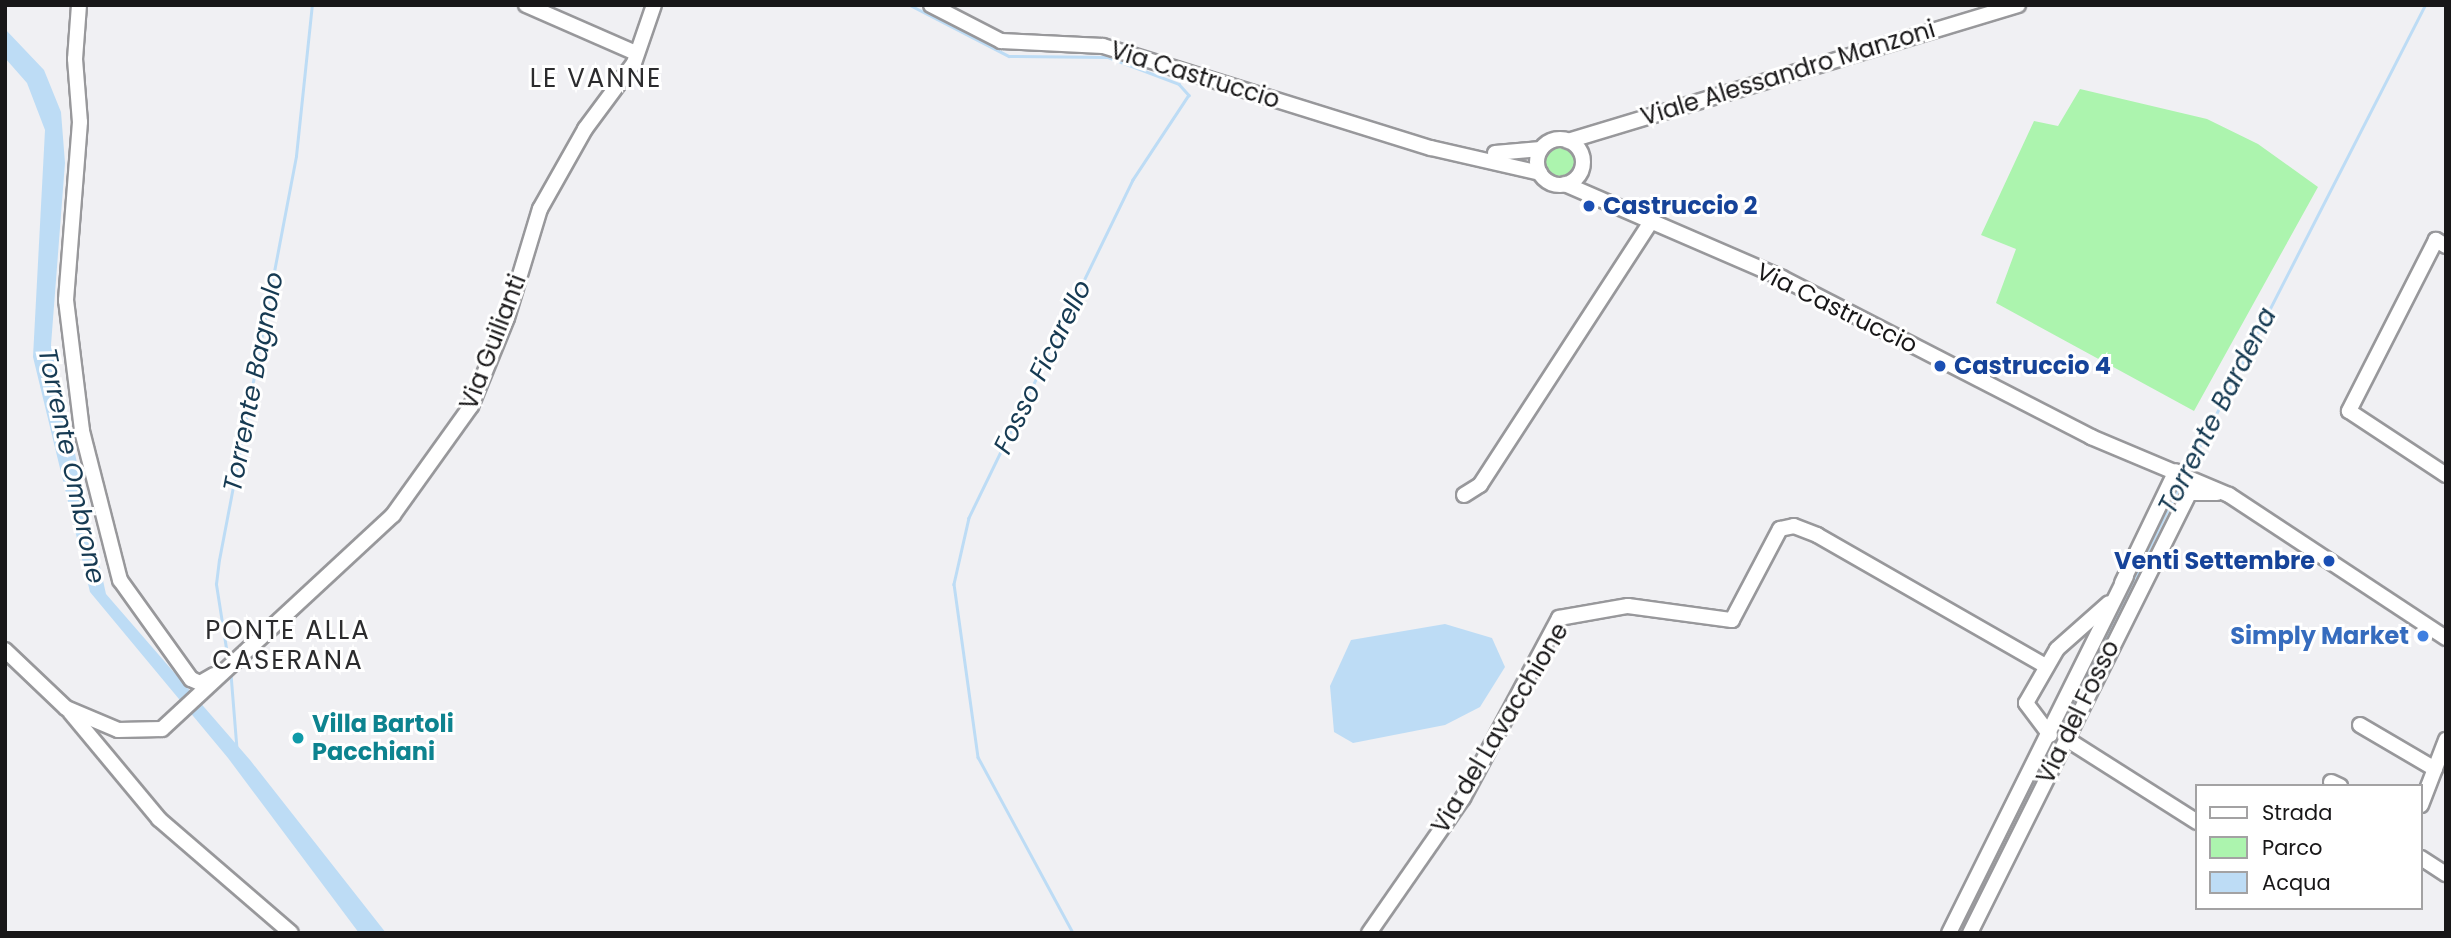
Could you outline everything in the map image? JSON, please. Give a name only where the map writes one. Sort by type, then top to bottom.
[{"type":"street","points":[[79,5],[75,59],[80,122],[66,300],[82,431],[120,580],[194,681],[221,676]]},
{"type":"street","points":[[526,5],[636,53]]},
{"type":"street","name":"Via Guilianti","points":[[66,708],[126,732],[157,731],[176,719],[393,515],[461,422],[507,318],[540,209],[636,53],[654,5]]},
{"type":"street","name":"Via Castruccio","points":[[931,5],[1001,41],[1103,46],[1540,173]]},
{"type":"street","name":"Viale Alessandro Manzoni","points":[[1601,135],[1643,114],[2018,5]]},
{"type":"street","points":[[1541,149],[1540,173],[1565,184],[1582,166],[1601,135]]},
{"type":"street","points":[[1462,152],[1541,149],[1601,135]]},
{"type":"street","points":[[1568,141],[1582,166]]},
{"type":"street","name":"Via Castruccio","points":[[1582,166],[1584,188],[1608,206]]},
{"type":"street","name":"Via Castruccio","points":[[1565,184],[1649,225],[1782,278],[2091,437],[2229,495],[2446,638]]},
{"type":"street","points":[[1464,495],[1480,485],[1649,225]]},
{"type":"street","points":[[2446,246],[2436,240],[2349,411],[2446,475]]},
{"type":"street","points":[[1948,933],[2050,735],[2176,471]]},
{"type":"street","name":"Via del Fosso","points":[[1970,933],[2189,493],[2229,495]]},
{"type":"street","name":"Via del Lavacchione","points":[[1369,933],[1463,798],[1559,618],[1628,606],[1732,620],[1780,529],[1794,526],[1817,535],[2044,666]]},
{"type":"street","points":[[2050,735],[2025,707],[2044,666],[2101,614],[2126,577]]},
{"type":"street","points":[[5,650],[66,708],[159,819],[291,933]]},
{"type":"street","points":[[2360,725],[2435,769]]},
{"type":"street","points":[[2068,740],[2196,821]]},
{"type":"street","points":[[2423,800],[2446,740]]},
{"type":"street","points":[[2423,860],[2446,874]]},
{"type":"green space","points":[[2080,89],[2207,119],[2258,144],[2318,187],[2194,411],[1996,303],[2016,249],[1981,235],[2034,121],[2058,126]]},
{"type":"green space","points":[[1559,146],[1570,151],[1575,162],[1570,173],[1559,178],[1548,173],[1543,162],[1548,151]]},
{"type":"water","name":"Torrente Ombrone","points":[[5,29],[44,70],[61,112],[65,163],[51,345],[106,594],[250,760],[386,933],[359,933],[228,758],[90,592],[33,357],[45,130],[27,83],[5,58]]},
{"type":"water","points":[[1445,624],[1492,638],[1505,667],[1480,707],[1445,725],[1353,743],[1334,732],[1330,686],[1351,640]]},
{"type":"waterway","name":"Torrente Bagnolo","points":[[228,661],[216,584],[219,560],[296,156],[312,5]]},
{"type":"waterway","name":"Fosso Ficarello","points":[[910,5],[1009,56],[1108,57],[1179,84],[1189,95],[1133,180],[969,518],[954,584],[978,757],[1073,933]]},
{"type":"waterway","name":"Torrente Bardena","points":[[2186,473],[2425,5]]},
{"type":"waterway","name":"Torrente Bardena","points":[[1962,933],[2181,482]]},
{"type":"waterway","name":"Torrente Bagnolo","points":[[231,674],[237,748]]},
{"type":"place","name":"Castruccio 2","points":[[1589,206]]},
{"type":"place","name":"Castruccio 4","points":[[1940,366]]},
{"type":"place","name":"Venti Settembre","points":[[2329,561]]},
{"type":"place","name":"Simply Market","points":[[2423,636]]},
{"type":"place","name":"Villa Bartoli Pacchiani","points":[[298,738]]},
{"type":"district","name":"LE VANNE","points":[[596,79]]},
{"type":"district","name":"PONTE ALLA CASERANA","points":[[288,646]]}]
